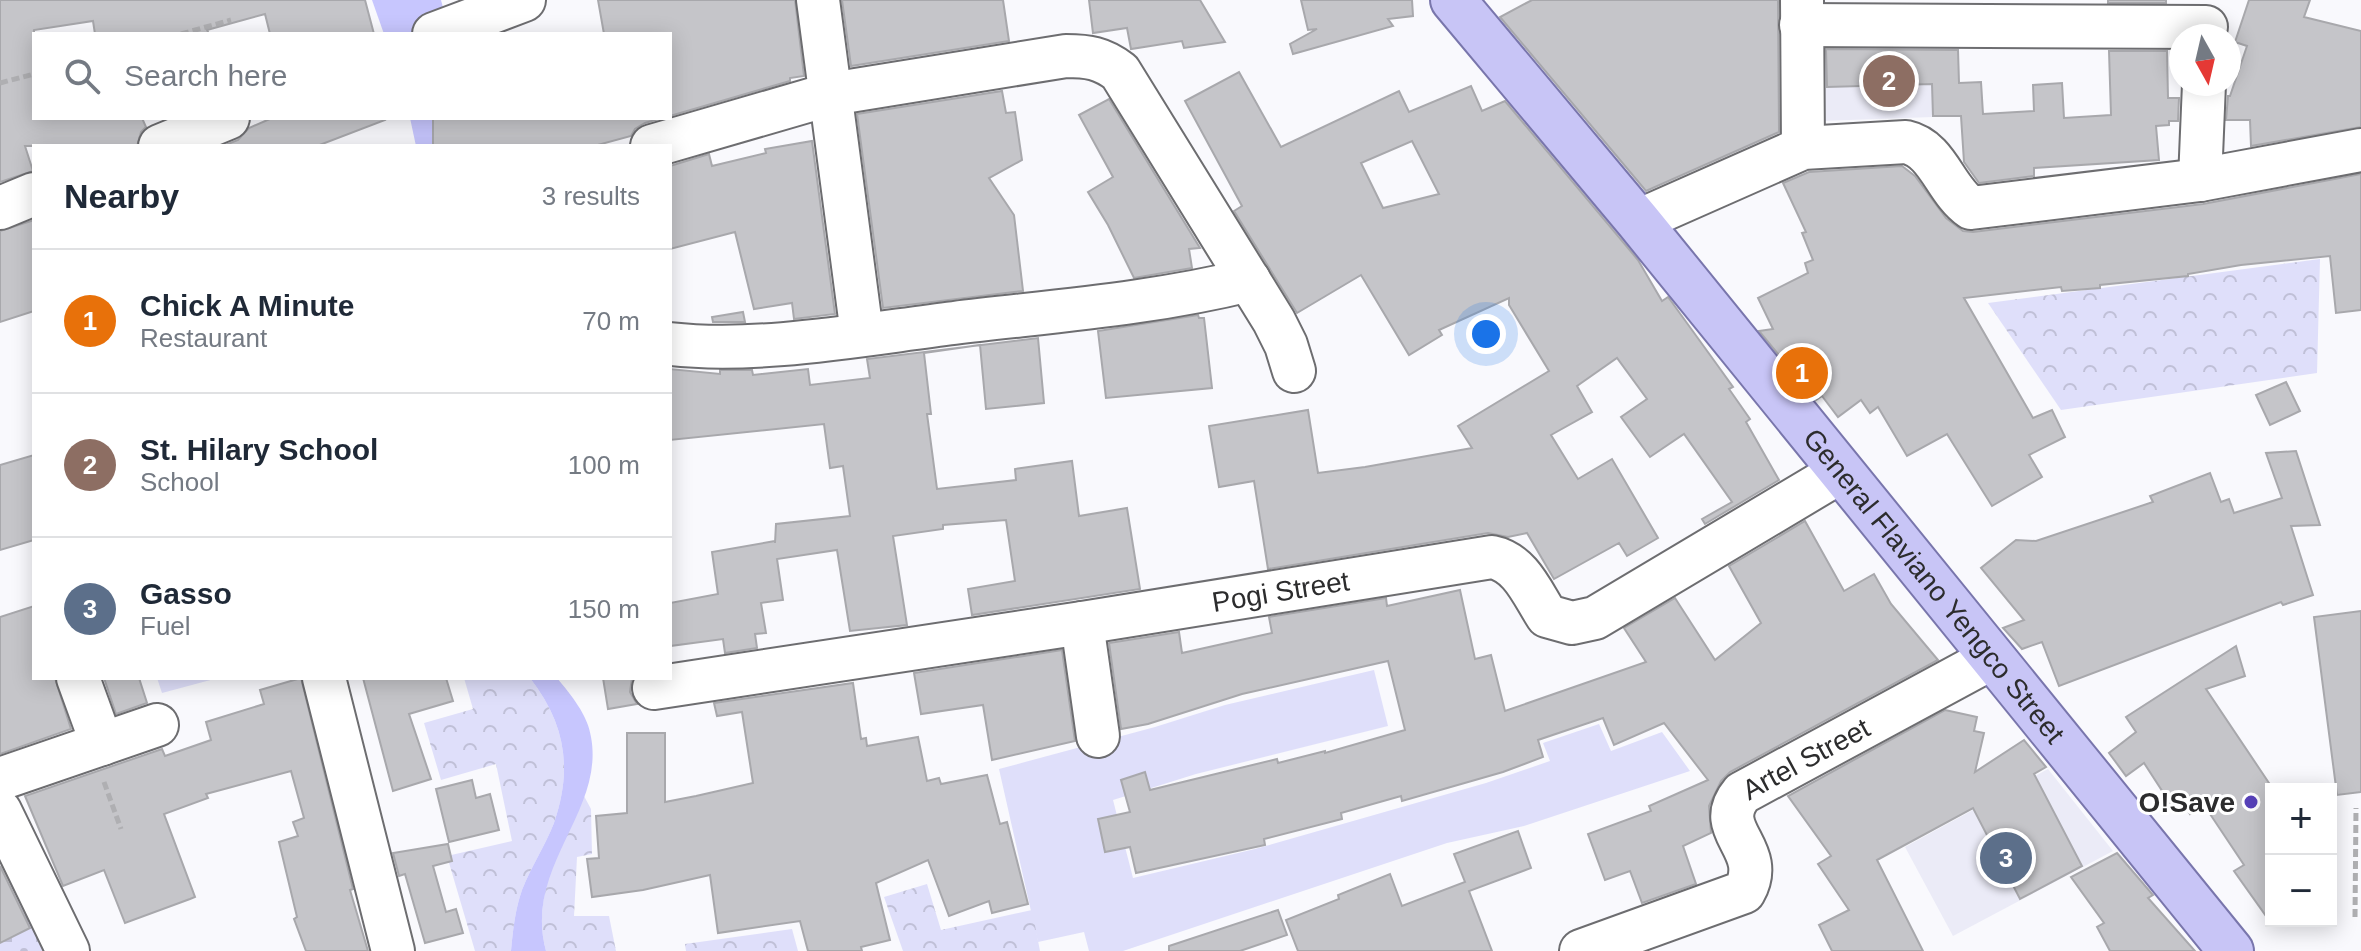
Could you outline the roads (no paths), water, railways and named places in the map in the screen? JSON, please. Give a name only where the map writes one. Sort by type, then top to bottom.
[{"type":"main road","name":"General Flaviano Yengco Street","points":[[1453,0],[1638,221],[2231,951]]},
{"type":"street","points":[[445,30],[524,0]]},
{"type":"street","points":[[818,0],[862,334]]},
{"type":"street","points":[[1803,148],[1802,13],[2207,21]]},
{"type":"street","points":[[659,144],[831,94],[1066,56],[1105,60],[1120,72],[1249,280],[1280,333],[1294,371]]},
{"type":"street","points":[[2200,180],[2204,96]]},
{"type":"street","points":[[165,144],[223,120]]},
{"type":"street","points":[[1638,221],[1803,148],[1906,142],[1918,145],[1927,152],[1960,201],[1971,208],[2200,180],[2361,150]]},
{"type":"street","points":[[0,208],[32,195]]},
{"type":"street","points":[[672,344],[727,348],[862,334],[1161,299],[1249,280]]},
{"type":"street","name":"Pogi Street","points":[[654,688],[1492,557],[1505,560],[1516,568],[1547,616],[1572,623],[1595,618],[1642,592],[1840,472]]},
{"type":"street","points":[[1082,623],[1098,736]]},
{"type":"street","name":"Artel Street","points":[[1581,951],[1744,892],[1752,878],[1751,861],[1731,817],[1732,805],[1742,793],[1992,658]]},
{"type":"street","points":[[79,680],[96,746]]},
{"type":"street","points":[[325,680],[393,951]]},
{"type":"street","points":[[0,779],[157,725]]},
{"type":"street","points":[[0,811],[68,951]]},
{"type":"water","points":[[372,0],[441,0],[449,32],[383,32]]},
{"type":"water","points":[[410,120],[457,120],[458,144],[416,144]]},
{"type":"water","points":[[531,680],[559,680],[573,698],[589,729],[592,764],[587,790],[545,893],[542,921],[546,951],[511,951],[520,898],[554,823],[563,783],[564,765],[558,729]]},
{"type":"place","name":"St. Hilary School","points":[[1889,81]]},
{"type":"place","name":"Chick A Minute","points":[[1802,373]]},
{"type":"place","name":"O!Save","points":[[2251,802]]},
{"type":"place","name":"Gasso","points":[[2006,858]]}]
